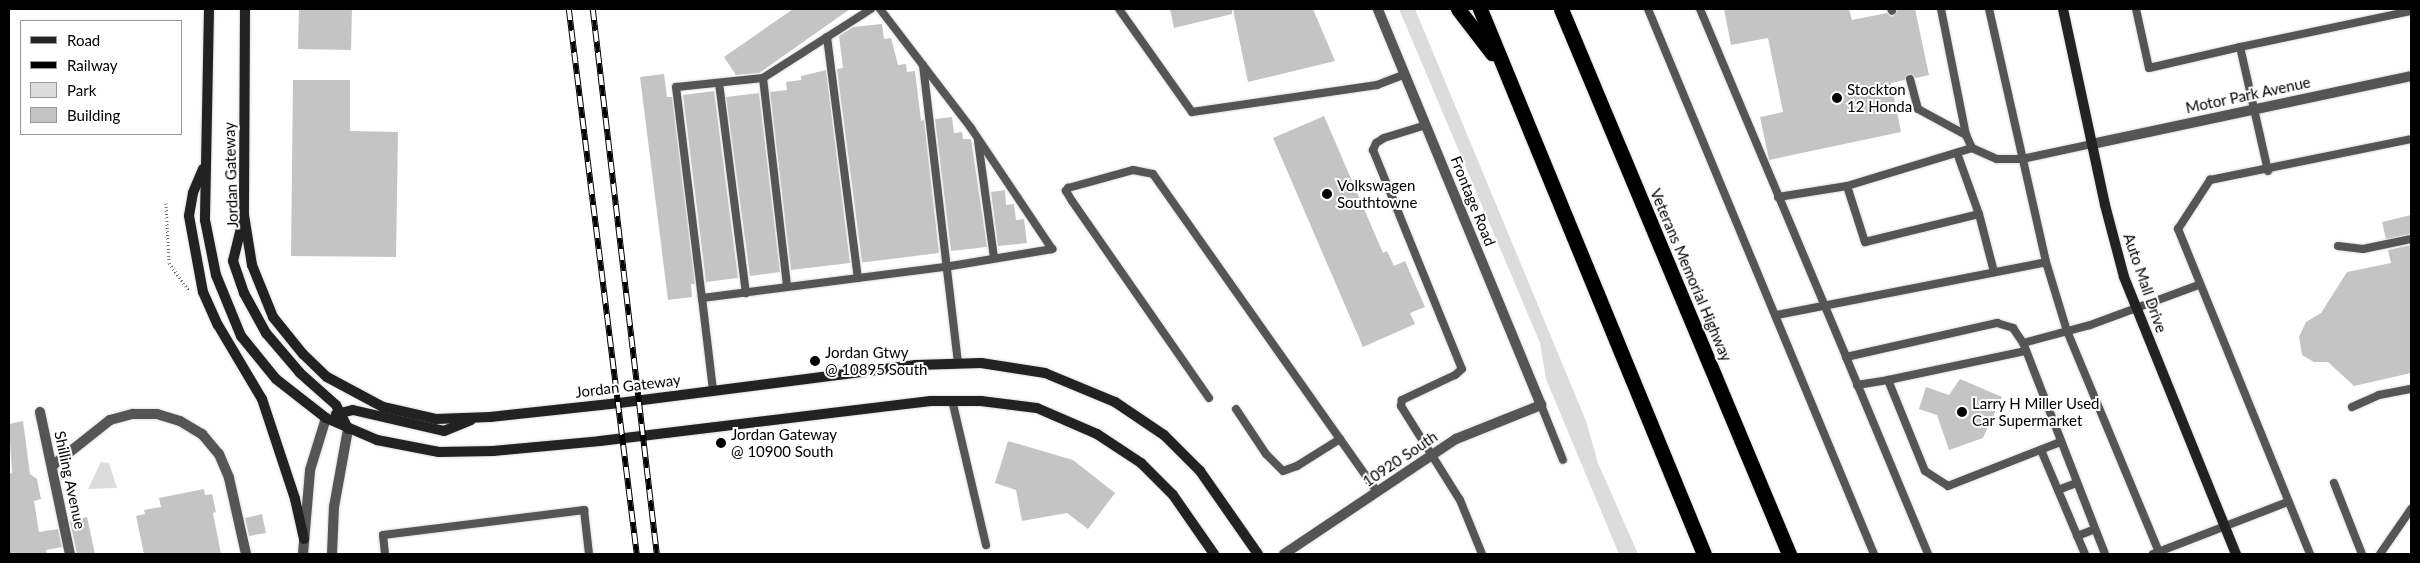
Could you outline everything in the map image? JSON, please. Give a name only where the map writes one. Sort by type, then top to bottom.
[{"type":"highway","points":[[1458,9],[1502,66]]},
{"type":"highway","points":[[1480,9],[1704,554]]},
{"type":"highway","name":"Veterans Memorial Highway","points":[[1561,9],[1789,554]]},
{"type":"main road","name":"Jordan Gateway","points":[[209,9],[205,220],[216,275],[241,336],[276,379],[326,418],[377,440],[439,452],[493,451],[952,400],[1037,408],[1097,434],[1140,463],[1173,495],[1214,554]]},
{"type":"main road","name":"Jordan Gateway","points":[[245,9],[244,214],[252,265],[273,318],[303,354],[327,377],[383,407],[436,419],[477,418],[916,365],[981,363],[1045,373],[1115,402],[1164,436],[1200,471],[1258,554]]},
{"type":"main road","name":"Auto Mall Drive","points":[[2063,9],[2114,244],[2136,310],[2236,554]]},
{"type":"main road","points":[[205,166],[193,193],[189,216],[203,292],[218,325],[262,399],[304,539]]},
{"type":"main road","points":[[244,214],[233,261],[244,292],[266,333],[282,354],[324,393],[340,412],[348,429]]},
{"type":"main road","points":[[326,418],[340,412],[353,410],[444,431],[477,418]]},
{"type":"street","name":"Frontage Road","points":[[1378,9],[1541,405]]},
{"type":"street","name":"Motor Park Avenue","points":[[2092,144],[2411,76]]},
{"type":"street","name":"10920 South","points":[[1284,554],[1456,439],[1541,405]]},
{"type":"street","name":"Shilling Avenue","points":[[40,412],[70,554]]},
{"type":"street","points":[[52,466],[110,420],[132,414],[157,414],[180,421],[202,434],[219,454],[229,478],[246,554]]},
{"type":"street","points":[[303,554],[310,470],[326,418]]},
{"type":"street","points":[[332,554],[334,507],[348,429]]},
{"type":"lane","points":[[713,390],[676,87],[763,78],[871,9]]},
{"type":"lane","points":[[702,298],[945,267],[1052,249],[978,139],[880,9]]},
{"type":"lane","points":[[1119,9],[1192,112],[1377,86],[1405,74]]},
{"type":"lane","points":[[1648,9],[1777,315],[1874,554]]},
{"type":"lane","points":[[1700,9],[1928,554]]},
{"type":"lane","points":[[1941,9],[1966,135],[1972,148],[1997,159],[2022,158],[2092,144]]},
{"type":"lane","points":[[1989,9],[2046,262],[2067,331],[2157,554],[2288,502]]},
{"type":"lane","points":[[2136,9],[2149,68],[2411,11]]},
{"type":"lane","points":[[827,37],[858,278]]},
{"type":"lane","points":[[2240,47],[2268,171]]},
{"type":"lane","points":[[923,64],[945,267],[958,363]]},
{"type":"lane","points":[[763,78],[787,287]]},
{"type":"lane","points":[[1910,79],[1918,110],[1966,135]]},
{"type":"lane","points":[[720,83],[746,292]]},
{"type":"lane","points":[[1426,125],[1384,138],[1376,143],[1373,150],[1462,369],[1456,376],[1402,400],[1401,406],[1434,454],[1460,500],[1482,554]]},
{"type":"lane","points":[[978,139],[994,258]]},
{"type":"lane","points":[[2310,554],[2178,229],[2210,180],[2268,171],[2411,139]]},
{"type":"lane","points":[[1778,197],[1847,186],[1972,148]]},
{"type":"lane","points":[[1958,153],[1994,272]]},
{"type":"lane","points":[[1209,398],[1072,201],[1066,192],[1068,188],[1133,170],[1153,174],[1377,492]]},
{"type":"lane","points":[[1847,186],[1865,242],[1978,214]]},
{"type":"lane","points":[[2338,246],[2363,249],[2411,238]]},
{"type":"lane","points":[[1777,315],[2046,262]]},
{"type":"lane","points":[[2023,343],[2136,310],[2200,285]]},
{"type":"lane","points":[[1846,357],[1997,323],[2013,328],[2023,343],[2105,554]]},
{"type":"lane","points":[[1857,386],[2026,352]]},
{"type":"lane","points":[[1888,380],[1925,471],[1948,486],[2060,442]]},
{"type":"lane","points":[[2352,407],[2370,397],[2411,389]]},
{"type":"lane","points":[[952,400],[986,545]]},
{"type":"lane","points":[[1541,405],[1563,460]]},
{"type":"lane","points":[[1236,409],[1266,454],[1283,471],[1297,466],[1340,439]]},
{"type":"lane","points":[[2040,450],[2085,554]]},
{"type":"lane","points":[[2058,490],[2076,483]]},
{"type":"lane","points":[[2334,483],[2362,554]]},
{"type":"lane","points":[[2380,554],[2411,509]]},
{"type":"lane","points":[[385,554],[383,535],[584,510],[589,554]]},
{"type":"lane","points":[[2077,536],[2095,529]]},
{"type":"green space","points":[[1399,9],[1415,9],[1586,421],[1598,463],[1638,554],[1619,554],[1546,379],[1540,343]]},
{"type":"green space","points":[[101,462],[109,463],[117,488],[88,489]]},
{"type":"building","points":[[299,9],[352,9],[351,50],[298,49]]},
{"type":"building","points":[[793,9],[850,9],[759,73],[736,75],[724,57]]},
{"type":"building","points":[[1170,9],[1232,9],[1232,14],[1174,28]]},
{"type":"building","points":[[1233,9],[1313,9],[1335,61],[1248,82]]},
{"type":"building","name":"Stockton 12 Honda","points":[[1724,9],[1849,9],[1852,20],[1887,13],[1892,17],[1897,10],[1915,9],[1929,75],[1916,78],[1909,74],[1905,80],[1891,83],[1901,132],[1769,160],[1760,117],[1783,112],[1768,38],[1731,45]]},
{"type":"building","points":[[882,24],[884,39],[891,38],[898,65],[906,64],[907,72],[915,71],[921,121],[924,120],[939,253],[862,262],[837,69],[843,68],[839,36],[853,27]]},
{"type":"building","points":[[826,70],[850,263],[791,270],[770,92],[787,90],[786,82],[801,80],[801,76]]},
{"type":"building","points":[[664,74],[667,97],[672,97],[695,284],[691,284],[692,297],[668,300],[640,77]]},
{"type":"building","points":[[293,80],[350,80],[350,131],[398,132],[396,257],[291,256]]},
{"type":"building","points":[[714,91],[738,278],[706,282],[683,95]]},
{"type":"building","points":[[759,93],[780,272],[750,276],[726,97]]},
{"type":"building","name":"Volkswagen Southtowne","points":[[1324,116],[1383,253],[1387,251],[1394,266],[1405,261],[1425,307],[1410,313],[1415,324],[1363,347],[1273,138]]},
{"type":"building","points":[[952,117],[954,133],[962,132],[963,139],[971,139],[987,247],[951,251],[935,119]]},
{"type":"building","points":[[1005,190],[1006,205],[1014,204],[1016,220],[1024,219],[1027,243],[998,246],[991,192]]},
{"type":"building","points":[[2411,215],[2411,234],[2386,239],[2382,222]]},
{"type":"building","points":[[2411,245],[2411,373],[2354,386],[2328,362],[2314,362],[2302,355],[2299,337],[2306,322],[2321,313],[2347,272],[2391,263],[2388,250]]},
{"type":"building","name":"Larry H Miller Used Car Supermarket","points":[[1960,379],[2002,397],[1983,438],[1949,450],[1937,415],[1919,409],[1926,387],[1949,395]]},
{"type":"building","points":[[23,421],[30,474],[37,479],[41,499],[34,501],[39,532],[58,529],[62,547],[46,550],[47,554],[9,554],[9,474],[12,473],[9,424]]},
{"type":"building","points":[[1008,441],[1073,460],[1115,493],[1088,529],[1067,513],[1022,521],[1016,490],[995,483]]},
{"type":"building","points":[[204,489],[205,495],[212,494],[216,512],[213,513],[221,554],[144,554],[136,516],[145,514],[144,510],[161,507],[159,498]]},
{"type":"building","points":[[262,514],[266,533],[249,536],[245,518]]},
{"type":"building","points":[[87,517],[95,554],[77,554],[70,521]]},
{"type":"railway","points":[[569,9],[637,554]]},
{"type":"railway","points":[[593,9],[657,554]]},
{"type":"place","name":"Stockton 12 Honda","points":[[1837,98]]},
{"type":"place","name":"Volkswagen Southtowne","points":[[1327,194]]},
{"type":"place","name":"Jordan Gtwy @ 10895 South","points":[[815,361]]},
{"type":"place","name":"Larry H Miller Used Car Supermarket","points":[[1962,412]]},
{"type":"place","name":"Jordan Gateway @ 10900 South","points":[[721,443]]}]
